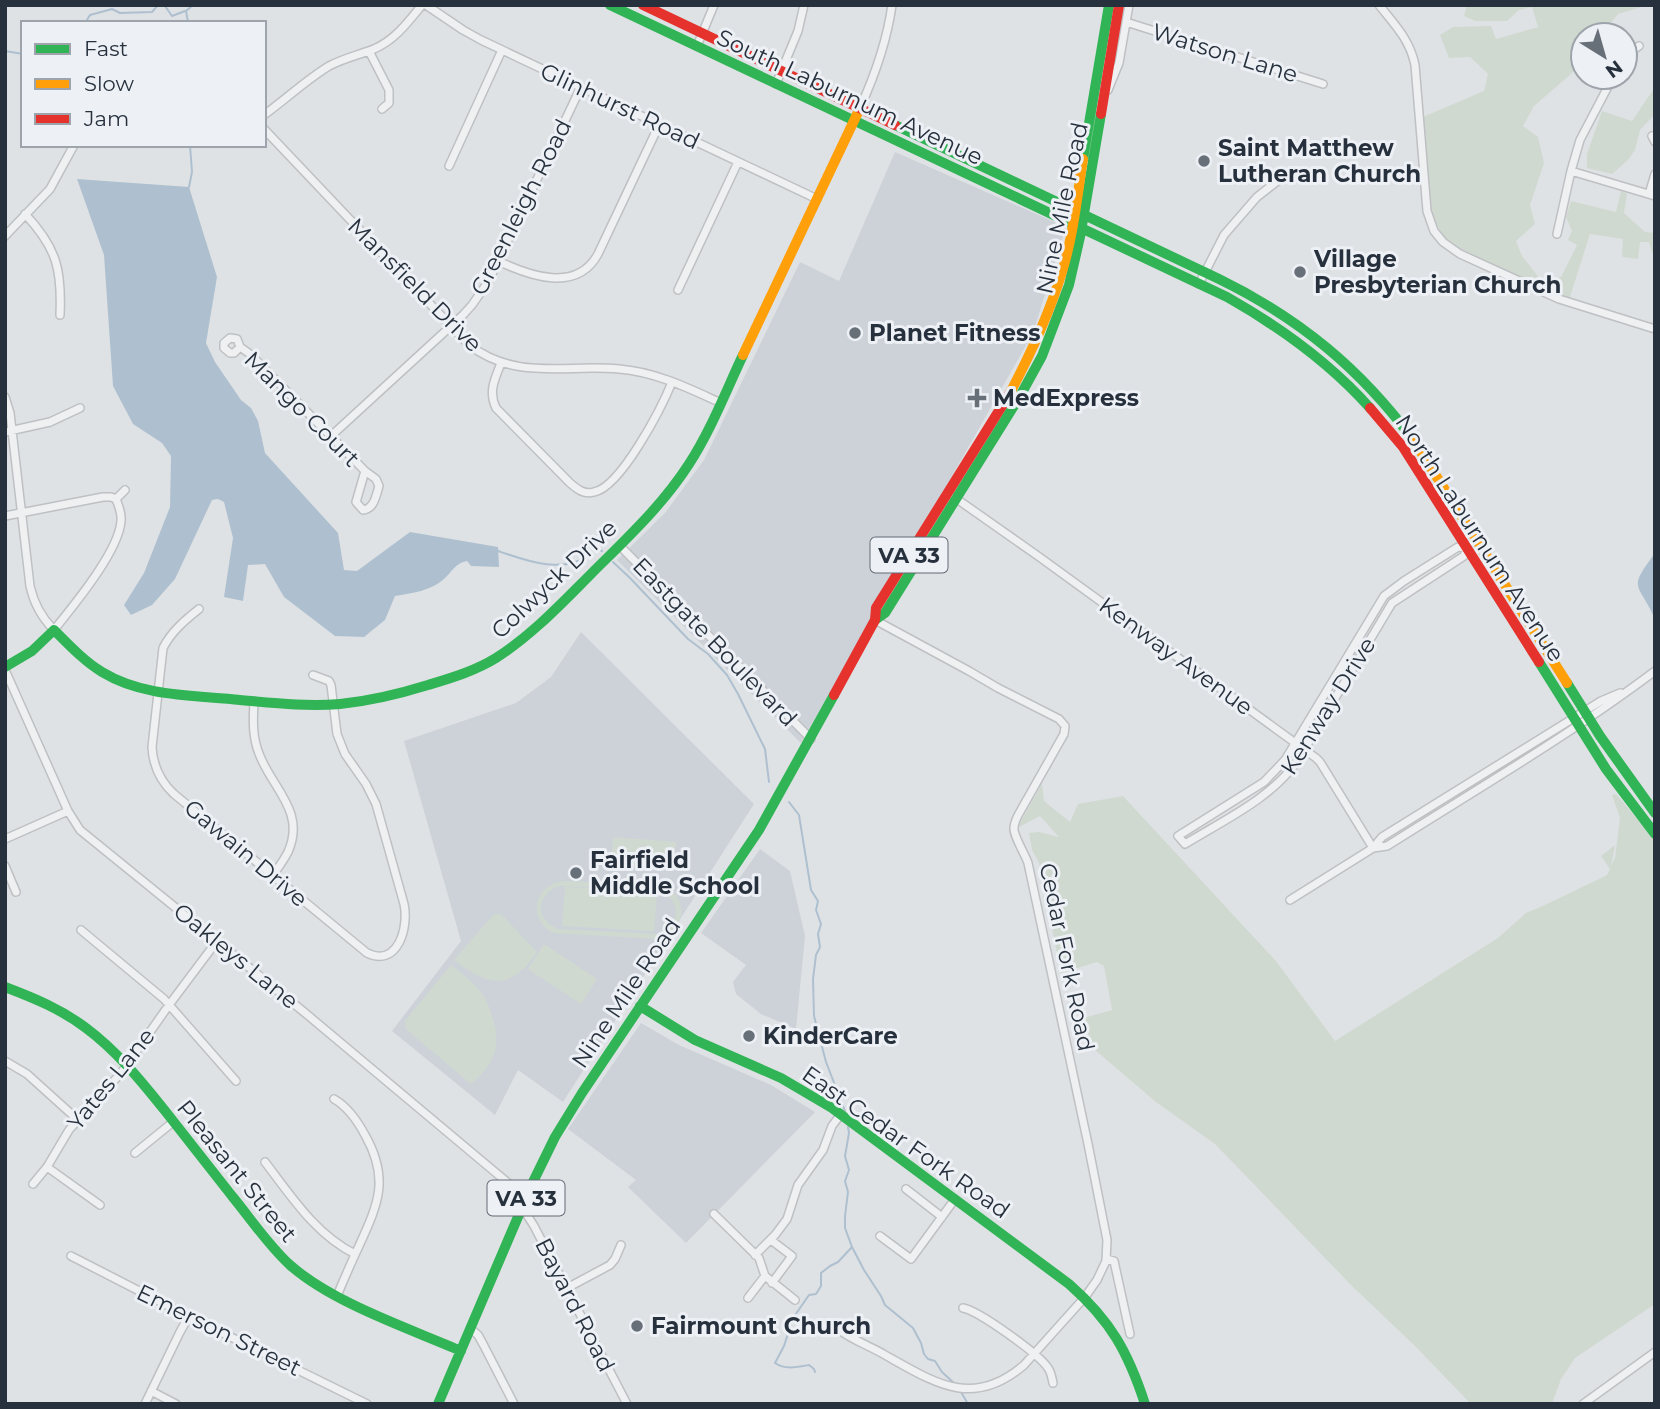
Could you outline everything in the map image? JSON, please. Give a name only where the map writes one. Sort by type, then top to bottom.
[{"type":"main road","name":"South Laburnum Avenue","points":[[643,5],[1079,214]]},
{"type":"main road","name":"Nine Mile Road","points":[[438,1404],[524,1203],[575,1102],[758,830],[875,620],[885,613],[1031,354],[1055,294],[1077,226],[1109,5]]},
{"type":"main road","name":"Nine Mile Road","points":[[1079,214],[1103,100],[1119,5]]},
{"type":"main road","name":"South Laburnum Avenue","points":[[616,7],[1077,226]]},
{"type":"main road","name":"Colwyck Drive","points":[[54,630],[87,661],[129,685],[158,692],[254,701],[302,704],[359,702],[452,678],[489,662],[537,627],[655,510],[685,471],[700,445],[860,108]]},
{"type":"main road","points":[[950,166],[960,161],[970,166],[979,164]]},
{"type":"main road","name":"North Laburnum Avenue","points":[[1079,214],[1255,297],[1323,344],[1359,375],[1419,447],[1623,771],[1655,813]]},
{"type":"main road","name":"North Laburnum Avenue","points":[[1077,226],[1236,302],[1318,356],[1349,384],[1403,447],[1618,788],[1655,834]]},
{"type":"main road","points":[[5,668],[33,652],[54,630]]},
{"type":"main road","name":"Pleasant Street","points":[[5,987],[39,1000],[76,1020],[104,1041],[127,1065],[281,1257],[310,1282],[374,1314],[461,1351]]},
{"type":"main road","name":"East Cedar Fork Road","points":[[640,1006],[695,1040],[781,1078],[841,1114],[1085,1297],[1112,1328],[1123,1346],[1133,1366],[1145,1404]]},
{"type":"street","name":"Glinhurst Road","points":[[424,5],[463,30],[502,50],[817,199]]},
{"type":"street","points":[[266,113],[326,68],[388,42],[424,5]]},
{"type":"street","points":[[696,46],[714,5]]},
{"type":"street","points":[[775,84],[798,31],[804,5]]},
{"type":"street","name":"Colwyck Drive","points":[[860,108],[879,61],[892,5]]},
{"type":"street","name":"Watson Lane","points":[[1103,100],[1116,71],[1129,5]]},
{"type":"street","points":[[1379,5],[1412,52],[1427,211],[1431,226],[1440,239],[1460,254],[1559,299],[1655,329]]},
{"type":"street","name":"Watson Lane","points":[[1126,22],[1323,84]]},
{"type":"street","points":[[449,166],[502,50]]},
{"type":"street","points":[[369,51],[389,90],[389,103],[382,109]]},
{"type":"street","name":"Greenleigh Road","points":[[331,436],[451,326],[482,292],[581,87]]},
{"type":"street","points":[[1557,234],[1580,140],[1605,91]]},
{"type":"street","points":[[498,261],[517,270],[553,278],[571,276],[592,264],[659,125]]},
{"type":"street","name":"Mansfield Drive","points":[[266,131],[476,350],[501,363],[523,368],[620,369],[652,375],[720,403]]},
{"type":"street","points":[[5,236],[50,189],[73,147]]},
{"type":"street","points":[[678,290],[738,162]]},
{"type":"street","points":[[1571,171],[1652,195],[1655,174]]},
{"type":"street","points":[[1199,284],[1223,236],[1257,197],[1289,172]]},
{"type":"street","points":[[25,214],[43,234],[55,259],[61,315]]},
{"type":"street","name":"Mango Court","points":[[240,347],[376,479],[379,486],[371,506],[363,510],[356,502],[365,471]]},
{"type":"street","points":[[501,363],[491,395],[496,408],[569,483],[585,493],[593,493],[606,486],[633,454],[672,382]]},
{"type":"street","name":"Colwyck Drive","points":[[5,397],[10,413],[9,431],[33,597],[43,618],[54,630]]},
{"type":"street","points":[[9,431],[50,422],[80,408]]},
{"type":"street","points":[[116,499],[125,491]]},
{"type":"street","name":"Kenway Avenue","points":[[952,495],[1320,762],[1373,848]]},
{"type":"street","points":[[5,516],[103,498],[116,499]]},
{"type":"street","points":[[54,630],[117,540],[121,513],[116,499]]},
{"type":"street","points":[[1467,548],[1479,541]]},
{"type":"street","name":"Eastgate Boulevard","points":[[620,545],[811,739]]},
{"type":"street","name":"Kenway Drive","points":[[1458,547],[1467,548],[1464,556],[1392,603],[1305,750],[1286,777],[1266,794],[1185,844],[1178,836],[1264,782],[1281,765],[1384,596],[1458,547]]},
{"type":"street","name":"Gawain Drive","points":[[199,609],[173,633],[163,648],[152,747],[155,767],[162,782],[371,955],[379,957],[390,953],[402,937],[406,921],[405,910],[380,818],[366,784],[340,744],[333,704]]},
{"type":"street","name":"Cedar Fork Road","points":[[875,620],[1059,719],[1065,726],[1064,734],[1016,820],[1014,831],[1028,863],[1107,1240],[1106,1259],[1114,1261],[1130,1334]]},
{"type":"street","name":"Oakleys Lane","points":[[5,668],[68,811],[85,835],[128,867],[345,1046],[524,1203]]},
{"type":"street","points":[[1290,900],[1373,848],[1387,846],[1587,715],[1606,708],[1626,690],[1655,671]]},
{"type":"street","points":[[313,675],[329,681],[333,704]]},
{"type":"street","points":[[254,701],[256,746],[266,770],[288,804],[292,819],[293,833],[289,850],[273,875]]},
{"type":"street","points":[[5,839],[68,811]]},
{"type":"street","points":[[5,866],[16,892]]},
{"type":"street","points":[[81,930],[157,993],[236,1081]]},
{"type":"street","name":"Yates Lane","points":[[33,1184],[47,1167],[69,1130],[127,1065],[217,941]]},
{"type":"street","points":[[5,1061],[27,1074],[78,1120]]},
{"type":"street","points":[[334,1099],[348,1110],[373,1149],[379,1188],[377,1204],[337,1296]]},
{"type":"street","points":[[755,1255],[787,1219],[798,1185],[823,1150],[832,1126],[841,1114]]},
{"type":"street","points":[[135,1153],[173,1122]]},
{"type":"street","points":[[265,1162],[318,1228],[355,1254]]},
{"type":"street","points":[[47,1167],[100,1205]]},
{"type":"street","points":[[906,1189],[942,1217]]},
{"type":"street","points":[[880,1236],[911,1259],[955,1199]]},
{"type":"street","name":"Bayard Road","points":[[524,1203],[627,1404]]},
{"type":"street","points":[[714,1214],[760,1260],[765,1276],[795,1300]]},
{"type":"street","points":[[771,1240],[792,1256],[772,1283]]},
{"type":"street","points":[[567,1288],[610,1265],[621,1245]]},
{"type":"street","name":"Emerson Street","points":[[71,1256],[367,1404]]},
{"type":"street","points":[[838,1329],[931,1380],[954,1388],[981,1388],[1014,1374],[1034,1355],[1085,1297],[1097,1280],[1106,1259]]},
{"type":"street","points":[[748,1298],[765,1276]]},
{"type":"street","points":[[963,1308],[990,1321],[1034,1355],[1048,1368],[1053,1383]]},
{"type":"street","points":[[145,1404],[180,1332],[192,1318]]},
{"type":"street","points":[[471,1329],[478,1335],[514,1404]]},
{"type":"street","points":[[1583,1404],[1655,1352]]},
{"type":"street","points":[[151,1391],[176,1404]]},
{"type":"shaded area","points":[[1467,5],[1648,5],[1618,14],[1612,21],[1569,21],[1569,76],[1534,106],[1523,126],[1538,137],[1544,163],[1530,205],[1535,224],[1516,241],[1522,256],[1540,279],[1561,277],[1577,245],[1568,240],[1572,231],[1566,217],[1571,201],[1616,212],[1621,191],[1627,194],[1624,213],[1645,232],[1655,233],[1655,261],[1649,242],[1640,242],[1638,259],[1622,257],[1623,239],[1590,234],[1569,300],[1448,243],[1432,217],[1423,117],[1484,91],[1488,74],[1470,57],[1449,58],[1440,35],[1453,27],[1491,26],[1496,39],[1538,27],[1532,7],[1519,10],[1507,21],[1475,21],[1464,16]]},
{"type":"shaded area","points":[[1655,87],[1655,114],[1640,130],[1635,150],[1628,160],[1612,174],[1587,168],[1587,154],[1602,111],[1632,121]]},
{"type":"shaded area","points":[[895,152],[1066,227],[1033,333],[801,743],[617,560],[665,513],[704,460],[800,262],[839,281]]},
{"type":"shaded area","name":"Fairfield Middle School","points":[[581,632],[754,804],[563,1102],[518,1070],[495,1115],[392,1031],[461,941],[404,741],[516,703],[551,677]]},
{"type":"shaded area","points":[[1042,784],[1044,801],[1070,822],[1078,804],[1123,796],[1276,961],[1335,1041],[1498,938],[1526,913],[1607,875],[1610,869],[1601,856],[1615,845],[1611,866],[1615,858],[1620,818],[1612,795],[1616,794],[1655,840],[1655,1304],[1575,1358],[1561,1379],[1553,1401],[1555,1404],[1471,1404],[1215,1144],[1156,1102],[1074,1032],[1080,1019],[1112,1010],[1104,966],[1097,962],[1061,973],[1039,863],[1032,850],[1029,833],[1039,832],[1059,837],[1040,816],[1017,828]]},
{"type":"shaded area","points":[[613,837],[676,842],[674,869],[611,864]]},
{"type":"shaded area","points":[[760,849],[790,871],[805,936],[796,1029],[761,1014],[736,994],[733,982],[746,965],[701,933]]},
{"type":"shaded area","points":[[561,881],[656,885],[675,894],[680,902],[680,919],[676,927],[658,939],[553,933],[545,927],[537,912],[540,897],[544,890]],"holes":[[[560,886],[659,890],[672,900],[676,913],[671,925],[657,934],[558,929],[550,925],[542,913],[542,900],[552,889]]]},
{"type":"shaded area","points":[[565,887],[657,892],[654,931],[562,926]]},
{"type":"shaded area","points":[[494,914],[501,914],[537,952],[518,974],[499,981],[478,976],[454,960]]},
{"type":"shaded area","points":[[544,944],[597,979],[581,1004],[528,969]]},
{"type":"shaded area","points":[[451,965],[483,995],[495,1026],[496,1045],[491,1061],[471,1084],[406,1029],[405,1021]]},
{"type":"shaded area","points":[[641,1023],[679,1045],[771,1085],[815,1112],[686,1243],[628,1187],[636,1180],[568,1129]]},
{"type":"water","points":[[77,179],[189,187],[217,277],[206,343],[215,362],[258,421],[265,453],[338,533],[344,570],[357,571],[410,532],[498,547],[499,567],[471,566],[467,561],[463,562],[433,586],[395,596],[385,620],[364,637],[335,636],[284,597],[265,564],[248,565],[243,601],[224,597],[233,538],[224,502],[218,499],[212,500],[175,579],[152,605],[131,615],[124,605],[144,573],[170,507],[171,456],[162,443],[133,424],[113,386],[104,255]]},
{"type":"water","points":[[1655,553],[1655,619],[1640,591],[1638,581]]},
{"type":"waterway","points":[[86,21],[90,15],[112,9],[120,13],[152,12],[158,5]]},
{"type":"waterway","points":[[161,5],[165,6],[172,16],[185,11]]},
{"type":"waterway","points":[[188,21],[186,11],[193,5]]},
{"type":"waterway","points":[[5,51],[21,54]]},
{"type":"waterway","points":[[189,187],[192,172],[190,147]]},
{"type":"waterway","points":[[498,551],[531,562],[554,565],[577,562],[588,557],[587,547],[590,545],[602,551]]},
{"type":"waterway","points":[[613,562],[727,675],[765,749],[769,782]]},
{"type":"waterway","points":[[789,802],[799,815],[811,890],[818,901],[816,910],[821,924],[818,934],[820,947],[816,955],[813,979],[814,1016],[826,1062],[845,1111]]},
{"type":"waterway","points":[[848,1127],[845,1156],[849,1170],[845,1181],[848,1192],[845,1228],[852,1247],[885,1305],[913,1328],[924,1354],[935,1361],[955,1384]]},
{"type":"waterway","points":[[815,1372],[809,1365],[787,1367],[775,1363],[793,1318],[809,1295],[816,1294],[821,1286],[821,1273],[838,1262],[852,1247]]},
{"type":"waterway","points":[[961,1392],[968,1404]]},
{"type":"traffic: fast","points":[[610,5],[1227,297],[1303,346],[1338,375],[1370,408]]},
{"type":"traffic: fast","points":[[1083,159],[1109,5]]},
{"type":"traffic: fast","points":[[875,620],[885,613],[1042,356],[1069,285],[1101,114]]},
{"type":"traffic: fast","points":[[895,125],[1219,279],[1276,311],[1302,328],[1350,368],[1394,415],[1414,441]]},
{"type":"traffic: fast","points":[[5,667],[32,651],[54,630],[102,672],[151,691],[186,696],[290,704],[340,704],[395,694],[471,670],[496,658],[534,629],[655,508],[697,451],[743,355]]},
{"type":"traffic: fast","points":[[1539,662],[1606,769],[1655,834]]},
{"type":"traffic: fast","points":[[1567,683],[1600,736],[1655,813]]},
{"type":"traffic: fast","points":[[438,1404],[532,1184],[555,1137],[759,830],[834,695]]},
{"type":"traffic: fast","points":[[5,987],[67,1015],[86,1028],[129,1067],[290,1265],[349,1303],[461,1351]]},
{"type":"traffic: fast","points":[[640,1006],[695,1040],[781,1078],[832,1108],[1069,1284],[1096,1311],[1116,1338],[1125,1353],[1145,1404]]},
{"type":"traffic: slow","points":[[743,355],[860,108]]},
{"type":"traffic: slow","points":[[1010,393],[1038,335],[1061,275],[1072,232],[1083,159]]},
{"type":"traffic: slow","points":[[1414,441],[1567,683]]},
{"type":"traffic: jam","points":[[643,5],[895,125]]},
{"type":"traffic: jam","points":[[1101,114],[1119,5]]},
{"type":"traffic: jam","points":[[834,695],[875,620],[876,608],[1010,393]]},
{"type":"traffic: jam","points":[[1370,408],[1403,447],[1539,662]]},
{"type":"place","name":"Saint Matthew Lutheran Church","points":[[1204,161]]},
{"type":"place","name":"Village Presbyterian Church","points":[[1300,272]]},
{"type":"place","name":"Planet Fitness","points":[[855,333]]},
{"type":"place","name":"MedExpress","points":[[977,398]]},
{"type":"place","name":"Fairfield Middle School","points":[[576,873]]},
{"type":"place","name":"KinderCare","points":[[749,1036]]},
{"type":"place","name":"Fairmount Church","points":[[637,1326]]}]
